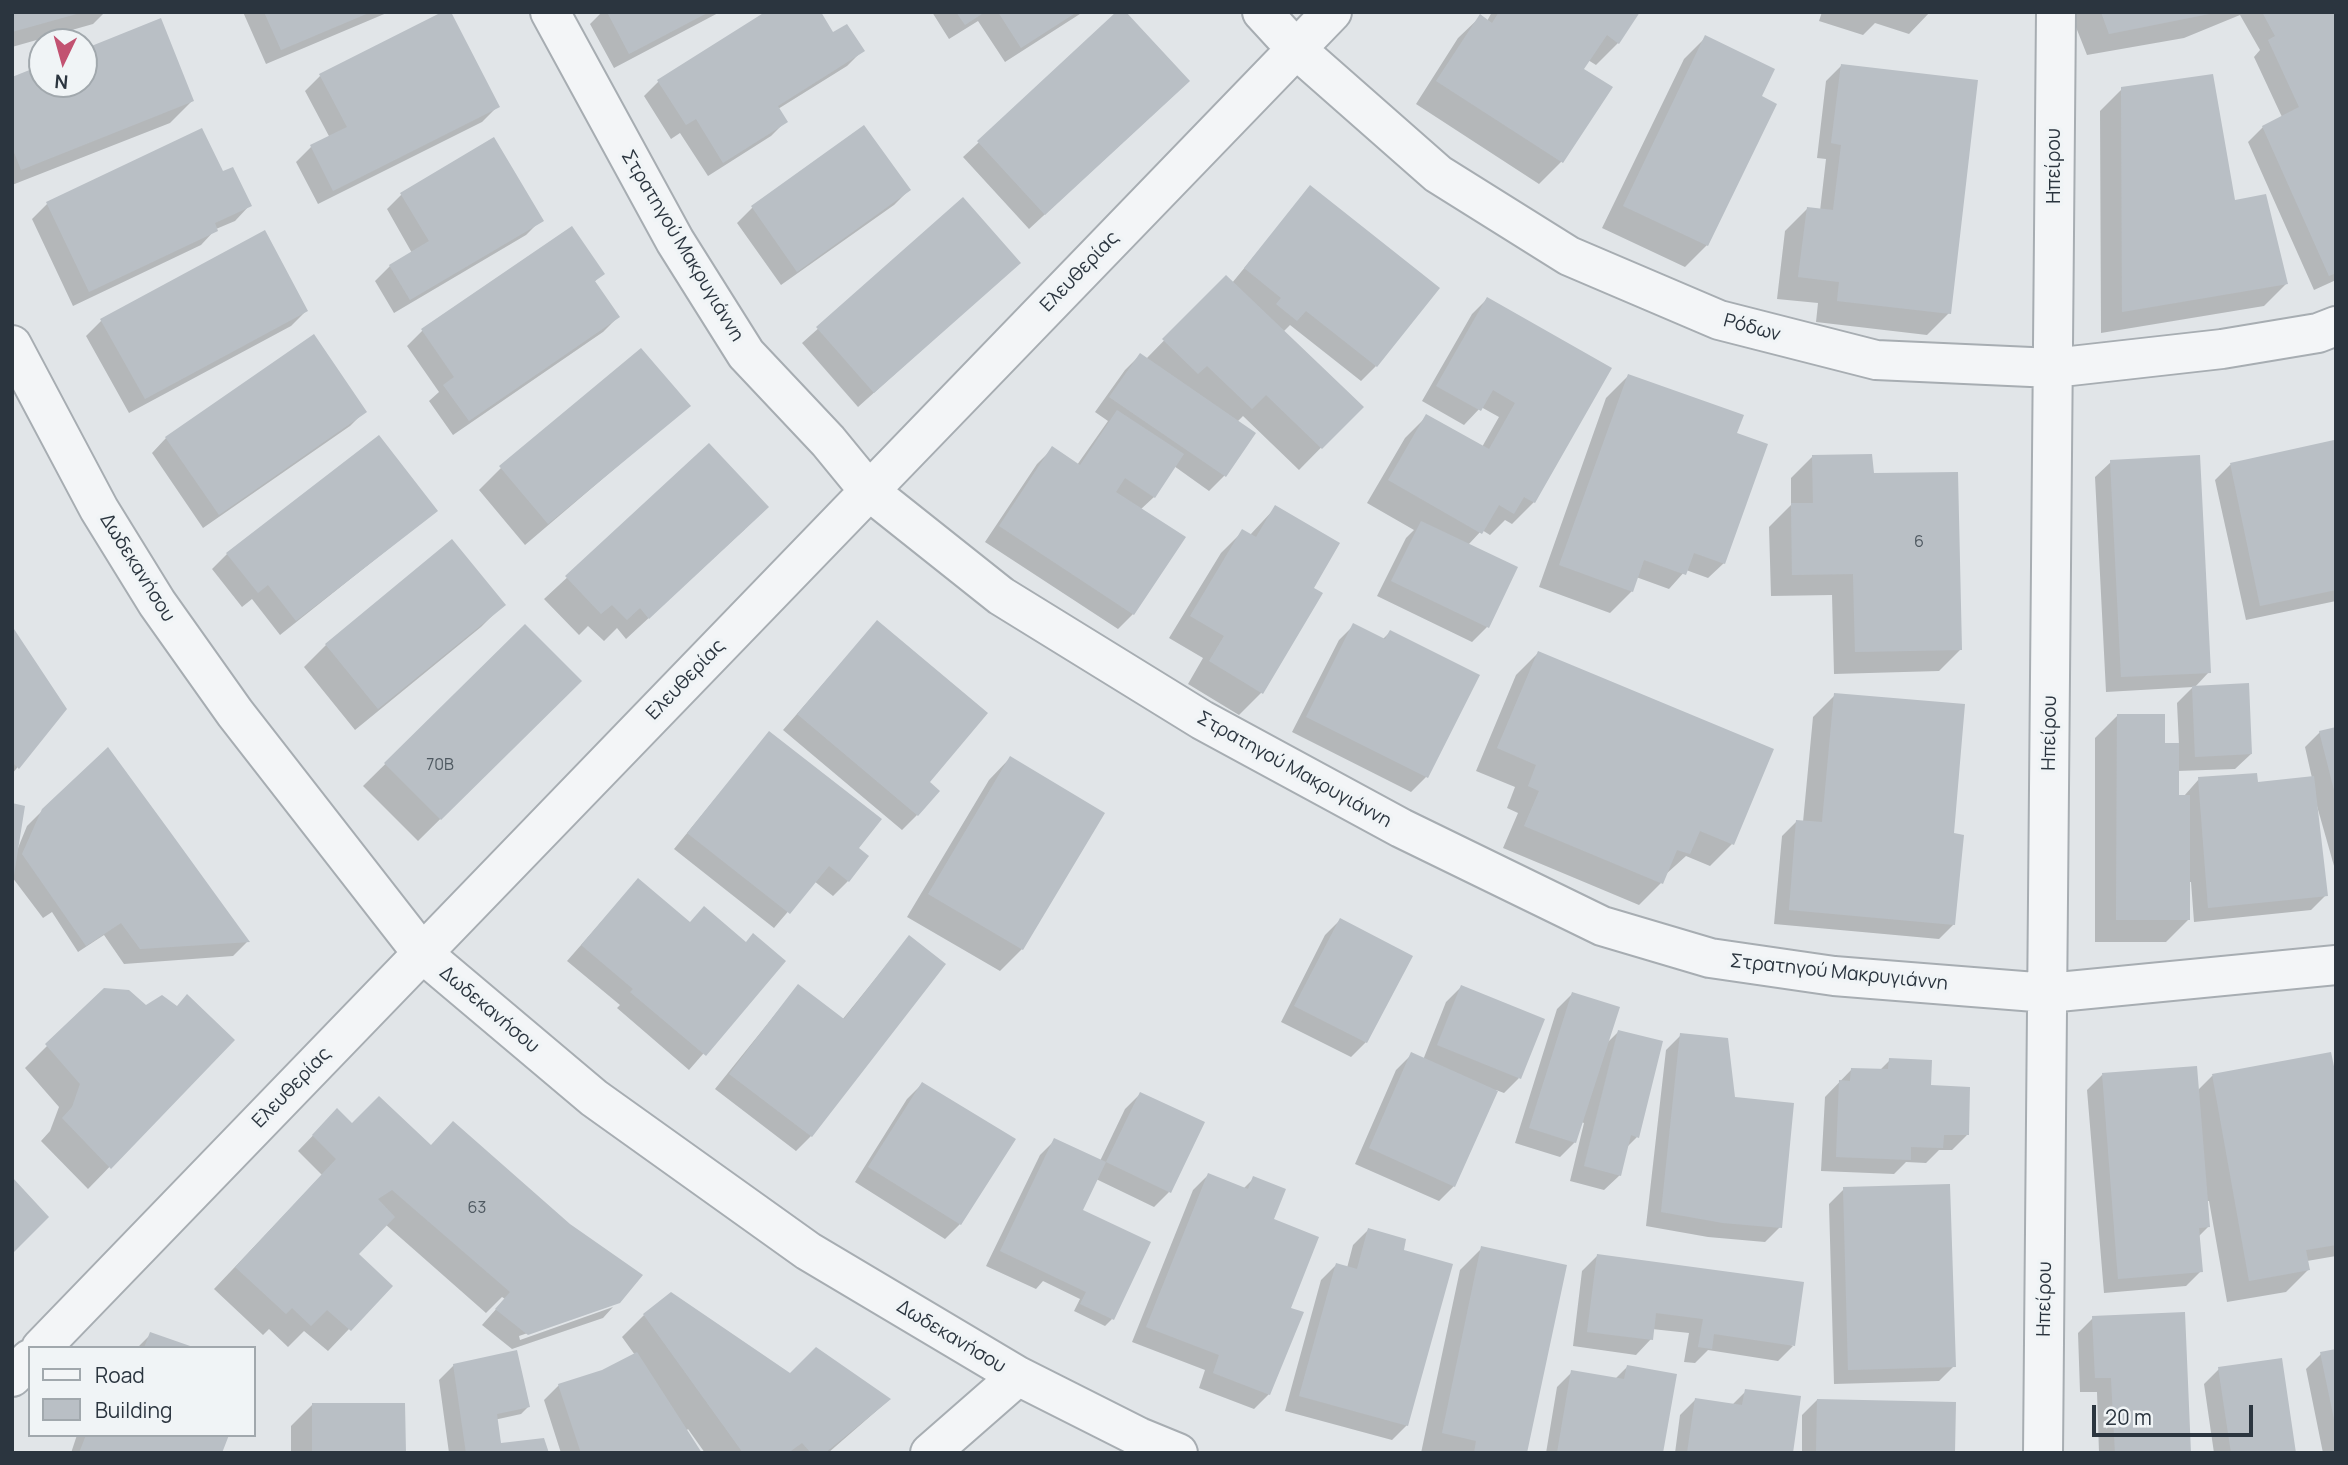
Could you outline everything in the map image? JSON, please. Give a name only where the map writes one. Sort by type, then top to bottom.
[{"type":"street","name":"Στρατηγού Μακρυγιάννη","points":[[550,12],[675,241],[746,354],[828,441],[869,491],[1001,596],[1202,720],[1401,828],[1602,926],[1724,960],[1834,976],[2048,993],[2336,965]]},
{"type":"street","name":"Ρόδων","points":[[1262,12],[1296,49],[1438,174],[1569,257],[1719,320],[1876,360],[2053,368],[2222,349],[2318,333],[2336,326]]},
{"type":"street","name":"Ελευθερίας","points":[[43,1346],[1332,12]]},
{"type":"street","name":"Ηπείρου","points":[[2043,1453],[2056,12]]},
{"type":"street","name":"Δωδεκανήσου","points":[[17,369],[156,603],[235,713],[422,953],[594,1098],[808,1251],[1018,1376],[1139,1437],[1178,1453]]},
{"type":"street","points":[[12,1377],[28,1361]]},
{"type":"street","points":[[930,1453],[1018,1376]]},
{"type":"building","points":[[12,12],[80,12],[80,13],[12,32]]},
{"type":"building","points":[[264,12],[371,12],[281,50]]},
{"type":"building","points":[[442,12],[451,12],[500,107],[333,191],[310,145],[347,127],[319,74]]},
{"type":"building","points":[[607,12],[709,12],[629,54]]},
{"type":"building","points":[[765,12],[821,12],[833,32],[847,24],[865,51],[778,106],[788,122],[723,163],[696,119],[686,125],[657,80]]},
{"type":"building","points":[[956,12],[985,12],[965,25]]},
{"type":"building","points":[[998,12],[1077,12],[1021,48]]},
{"type":"building","points":[[1116,12],[1126,12],[1190,81],[1045,215],[977,141]]},
{"type":"building","points":[[1499,12],[1640,12],[1619,44],[1607,35],[1584,69],[1613,87],[1563,163],[1436,81],[1480,14],[1492,23]]},
{"type":"building","points":[[2101,12],[2219,12],[2109,34]]},
{"type":"building","points":[[2262,12],[2336,12],[2336,273],[2329,276],[2262,126],[2299,107],[2268,40],[2275,36]]},
{"type":"building","points":[[161,18],[194,101],[21,170],[12,147],[12,77],[28,71],[28,98],[98,98],[98,43]]},
{"type":"building","points":[[1705,35],[1775,69],[1762,96],[1777,104],[1708,246],[1623,206]]},
{"type":"building","points":[[1841,64],[1978,80],[1951,314],[1837,301],[1839,282],[1798,277],[1807,207],[1833,210],[1841,145],[1831,143]]},
{"type":"building","points":[[2213,74],[2235,200],[2266,194],[2288,284],[2122,312],[2121,87]]},
{"type":"building","points":[[864,125],[911,190],[797,272],[751,206]]},
{"type":"building","points":[[202,128],[223,171],[233,167],[252,206],[215,223],[218,231],[89,292],[46,202]]},
{"type":"building","points":[[494,137],[544,221],[410,300],[389,265],[429,241],[400,193]]},
{"type":"building","points":[[1310,185],[1440,288],[1377,367],[1306,311],[1297,321],[1276,304],[1281,298],[1244,268]]},
{"type":"building","points":[[963,197],[1021,263],[874,393],[816,327]]},
{"type":"building","points":[[572,226],[605,274],[595,281],[620,317],[469,421],[443,385],[454,377],[421,329]]},
{"type":"building","points":[[265,230],[308,311],[145,399],[100,319]]},
{"type":"building","points":[[1226,275],[1364,407],[1322,449],[1266,395],[1252,409],[1207,366],[1198,374],[1162,339]]},
{"type":"building","points":[[1487,297],[1612,368],[1535,503],[1524,497],[1514,514],[1499,505],[1482,534],[1388,480],[1426,414],[1489,449],[1515,403],[1493,390],[1481,411],[1436,386]]},
{"type":"building","points":[[314,334],[367,412],[219,515],[165,437]]},
{"type":"building","points":[[641,348],[691,406],[548,524],[499,466]]},
{"type":"building","points":[[1140,353],[1256,433],[1226,477],[1109,397]]},
{"type":"building","points":[[1628,374],[1744,415],[1737,433],[1768,444],[1725,564],[1694,553],[1686,575],[1644,560],[1633,592],[1559,565]]},
{"type":"building","points":[[1117,410],[1184,454],[1155,498],[1125,478],[1116,492],[1186,537],[1134,615],[999,526],[1052,446],[1080,465]]},
{"type":"building","points":[[379,435],[438,511],[296,621],[268,585],[258,593],[226,553]]},
{"type":"building","points":[[2334,440],[2336,590],[2260,606],[2230,463]]},
{"type":"building","points":[[709,443],[769,507],[649,619],[640,608],[627,620],[612,605],[601,614],[565,576]]},
{"type":"building","points":[[1872,454],[1874,473],[1958,472],[1962,650],[1855,652],[1853,574],[1792,575],[1791,503],[1813,503],[1812,455]]},
{"type":"building","points":[[2200,455],[2211,673],[2121,677],[2110,460]]},
{"type":"building","points":[[1275,505],[1340,543],[1314,588],[1323,593],[1263,694],[1209,661],[1224,636],[1190,616],[1242,529],[1256,537]]},
{"type":"building","points":[[1421,521],[1518,567],[1489,628],[1391,581]]},
{"type":"building","points":[[452,539],[506,605],[378,709],[325,644]]},
{"type":"building","points":[[877,620],[988,713],[930,782],[940,791],[918,816],[797,714]]},
{"type":"building","points":[[1353,623],[1385,639],[1390,630],[1480,675],[1428,778],[1306,717]]},
{"type":"building","points":[[525,624],[582,681],[441,820],[384,763]]},
{"type":"building","points":[[12,626],[67,709],[19,769],[12,762]]},
{"type":"building","points":[[1538,651],[1774,749],[1734,845],[1700,831],[1690,854],[1677,850],[1663,884],[1524,826],[1539,791],[1528,786],[1536,765],[1497,748]]},
{"type":"building","points":[[2249,683],[2252,754],[2195,757],[2192,686]]},
{"type":"building","points":[[1834,693],[1965,704],[1954,833],[1964,835],[1955,925],[1789,910],[1796,820],[1822,822]]},
{"type":"building","points":[[2117,714],[2165,714],[2165,743],[2179,743],[2179,795],[2190,795],[2190,920],[2116,920]]},
{"type":"building","points":[[2336,727],[2336,794],[2335,794],[2319,731]]},
{"type":"building","points":[[769,731],[882,819],[859,848],[869,856],[849,882],[829,866],[790,914],[687,833]]},
{"type":"building","points":[[108,747],[250,942],[140,949],[121,923],[86,946],[22,854],[42,809]]},
{"type":"building","points":[[1010,756],[1105,813],[1023,950],[928,894]]},
{"type":"building","points":[[2257,773],[2258,782],[2314,776],[2328,896],[2208,908],[2198,777]]},
{"type":"building","points":[[12,803],[25,806],[14,875],[12,875]]},
{"type":"building","points":[[638,878],[690,922],[704,906],[746,942],[753,933],[786,961],[706,1056],[630,992],[633,989],[581,945]]},
{"type":"building","points":[[1340,918],[1413,956],[1367,1043],[1294,1006]]},
{"type":"building","points":[[909,935],[946,964],[812,1137],[729,1074],[798,984],[844,1019]]},
{"type":"building","points":[[1461,985],[1545,1019],[1521,1079],[1437,1045]]},
{"type":"building","points":[[104,988],[129,990],[146,1005],[162,995],[177,1006],[187,994],[235,1040],[111,1169],[62,1118],[72,1107],[80,1084],[45,1044]]},
{"type":"building","points":[[1572,992],[1620,1007],[1576,1143],[1529,1128]]},
{"type":"building","points":[[1618,1030],[1663,1041],[1639,1138],[1631,1135],[1621,1176],[1584,1166]]},
{"type":"building","points":[[1680,1033],[1728,1038],[1735,1097],[1794,1103],[1782,1228],[1723,1223],[1661,1212]]},
{"type":"building","points":[[1411,1052],[1498,1091],[1455,1187],[1369,1148]]},
{"type":"building","points":[[2331,1052],[2336,1076],[2336,1245],[2306,1250],[2310,1270],[2249,1281],[2212,1074]]},
{"type":"building","points":[[1889,1058],[1932,1060],[1931,1085],[1970,1087],[1969,1135],[1944,1135],[1943,1148],[1911,1147],[1911,1160],[1836,1157],[1839,1080],[1850,1081],[1851,1068],[1888,1069]]},
{"type":"building","points":[[2197,1066],[2210,1227],[2199,1228],[2203,1272],[2118,1279],[2102,1073]]},
{"type":"building","points":[[922,1082],[1016,1139],[961,1225],[868,1167]]},
{"type":"building","points":[[1140,1092],[1205,1122],[1171,1193],[1106,1162]]},
{"type":"building","points":[[379,1096],[431,1145],[453,1121],[570,1224],[643,1275],[620,1303],[528,1335],[495,1309],[510,1292],[392,1190],[378,1199],[395,1217],[359,1254],[393,1286],[351,1331],[327,1310],[311,1326],[292,1308],[286,1314],[235,1267],[336,1159],[312,1135],[337,1108],[352,1123]]},
{"type":"building","points":[[1054,1138],[1106,1162],[1083,1210],[1151,1242],[1114,1320],[1080,1304],[1086,1292],[1000,1251]]},
{"type":"building","points":[[1208,1173],[1248,1189],[1253,1176],[1286,1189],[1274,1219],[1319,1237],[1291,1308],[1304,1312],[1270,1395],[1213,1373],[1219,1355],[1146,1327]]},
{"type":"building","points":[[12,1177],[49,1217],[12,1254]]},
{"type":"building","points":[[1950,1184],[1956,1367],[1848,1370],[1843,1187]]},
{"type":"building","points":[[1368,1228],[1406,1239],[1404,1250],[1453,1264],[1408,1426],[1299,1396],[1336,1263],[1357,1269]]},
{"type":"building","points":[[1481,1246],[1567,1265],[1527,1453],[1474,1453],[1476,1441],[1442,1433]]},
{"type":"building","points":[[1597,1254],[1804,1282],[1795,1346],[1714,1334],[1712,1349],[1698,1347],[1703,1319],[1656,1313],[1653,1340],[1587,1332]]},
{"type":"building","points":[[671,1292],[790,1373],[816,1347],[891,1399],[825,1453],[811,1453],[802,1443],[788,1453],[743,1453],[643,1314]]},
{"type":"building","points":[[2185,1312],[2191,1453],[2115,1453],[2111,1378],[2095,1378],[2092,1316]]},
{"type":"building","points":[[150,1332],[190,1346],[145,1346]]},
{"type":"building","points":[[2336,1349],[2336,1424],[2335,1424],[2320,1352]]},
{"type":"building","points":[[517,1350],[530,1407],[497,1414],[501,1443],[544,1438],[549,1453],[466,1453],[453,1364]]},
{"type":"building","points":[[637,1352],[702,1453],[581,1453],[558,1384],[602,1370]]},
{"type":"building","points":[[2282,1358],[2296,1453],[2231,1453],[2218,1367]]},
{"type":"building","points":[[1627,1365],[1677,1374],[1663,1453],[1557,1453],[1571,1370],[1624,1379]]},
{"type":"building","points":[[1745,1389],[1801,1396],[1793,1453],[1687,1453],[1695,1398],[1742,1405]]},
{"type":"building","points":[[1817,1399],[1956,1402],[1955,1453],[1816,1453]]},
{"type":"building","points":[[312,1403],[405,1403],[406,1453],[312,1453]]},
{"type":"building","points":[[85,1437],[228,1437],[222,1453],[79,1453]]}]
